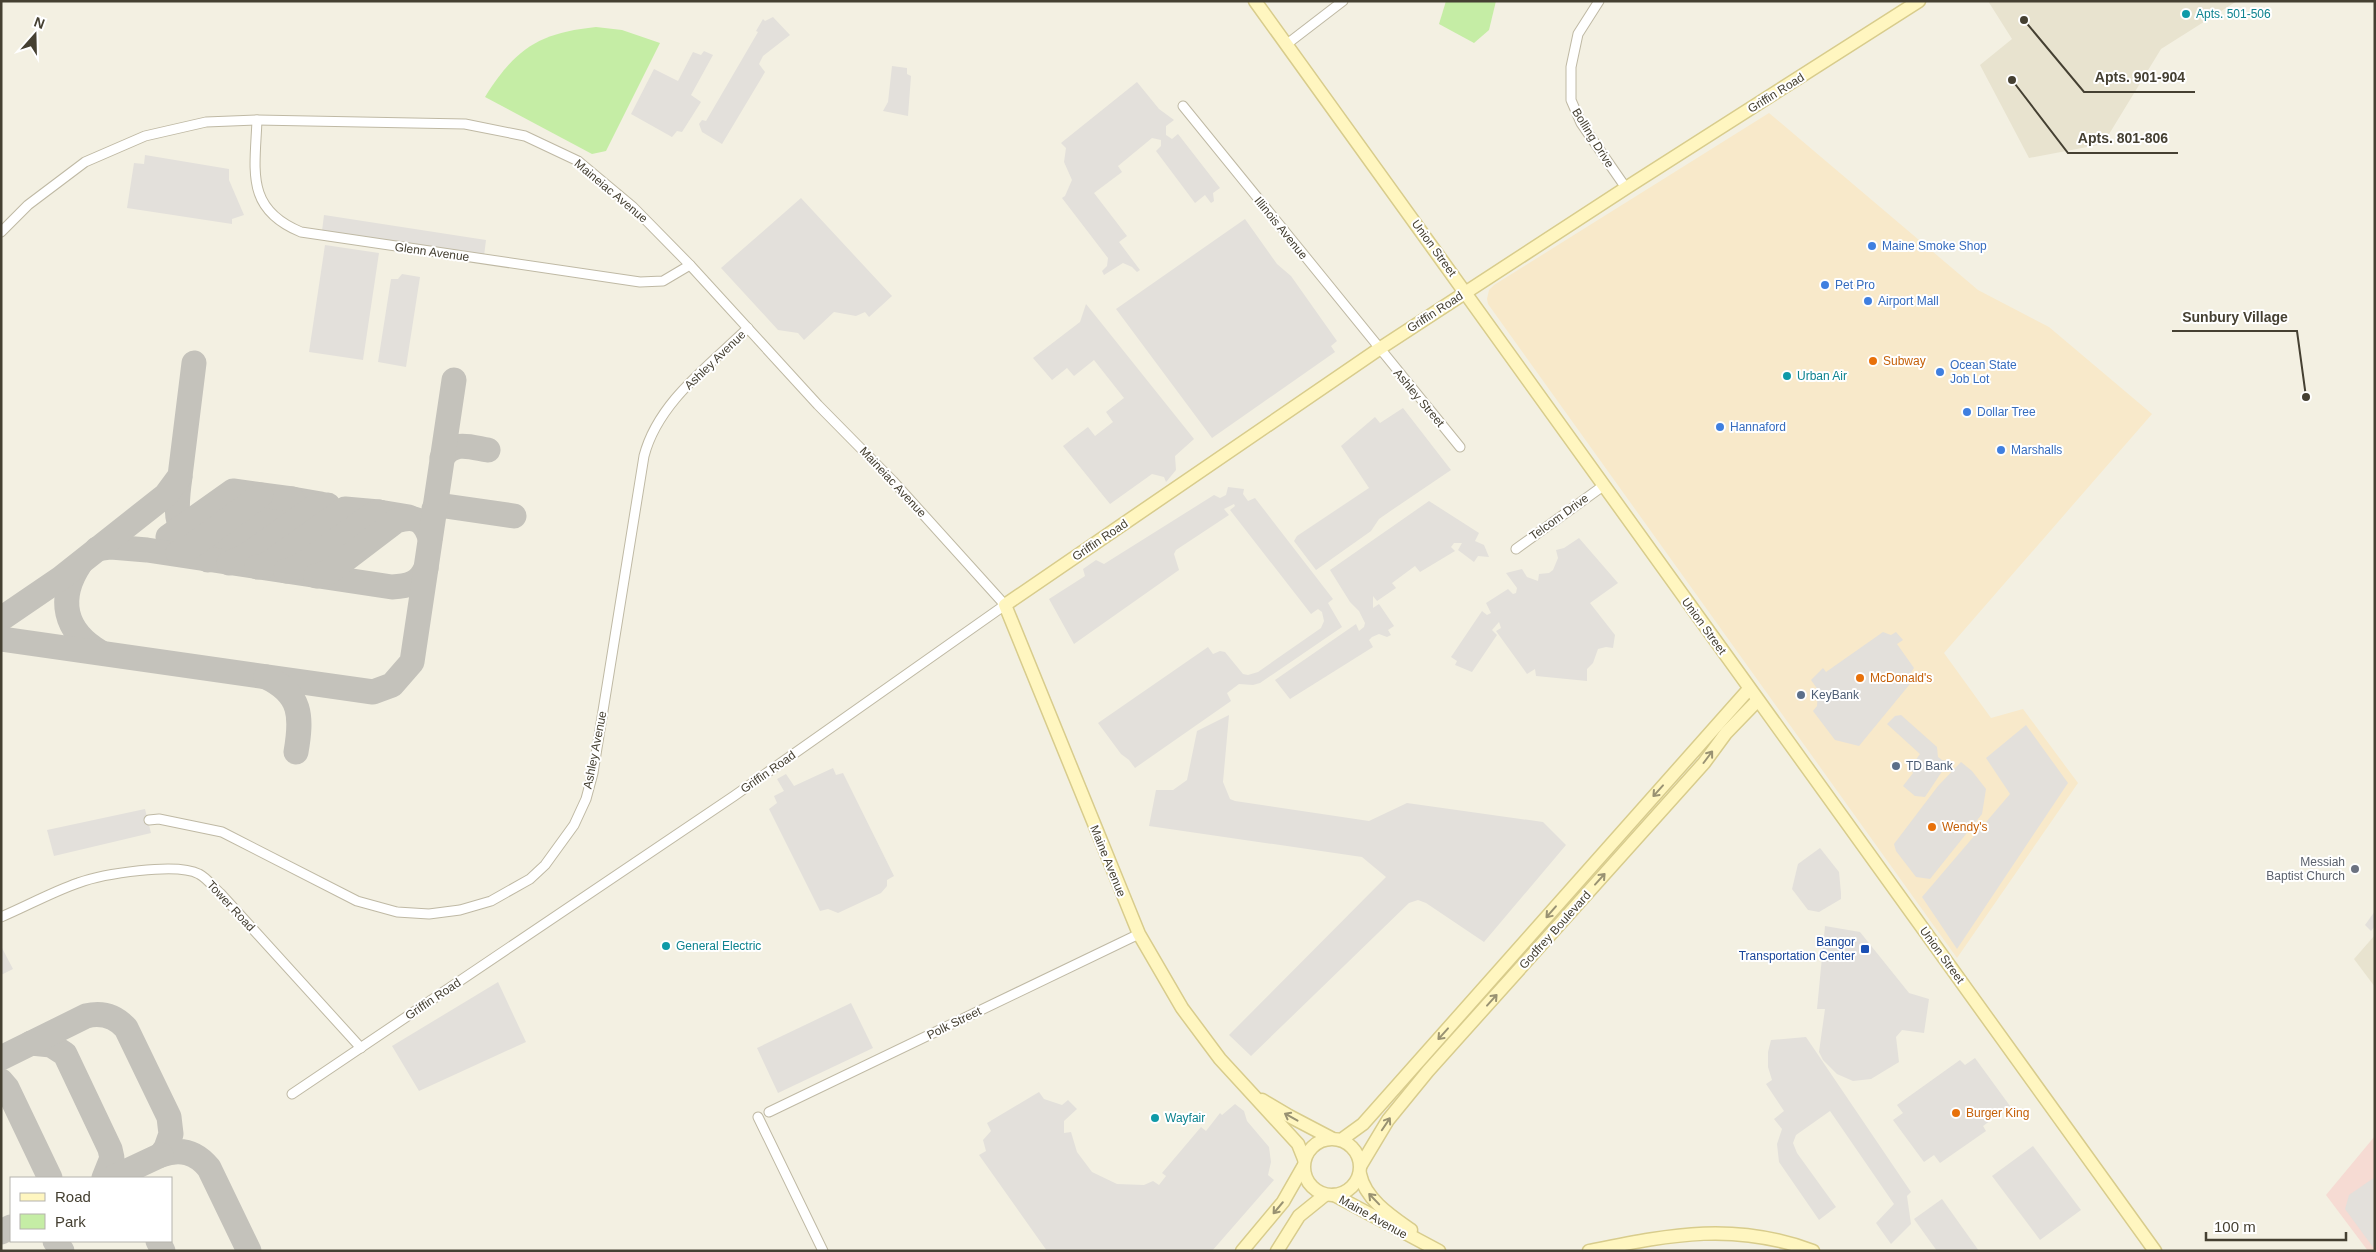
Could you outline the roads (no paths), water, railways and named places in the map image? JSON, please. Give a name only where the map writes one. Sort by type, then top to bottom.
[{"type":"street","name":"Union Street","points":[[1255,1],[2155,1251]]},
{"type":"street","points":[[1287,44],[1343,1]]},
{"type":"street","name":"Bolling Drive","points":[[1599,1],[1578,34],[1571,67],[1570,100],[1582,123],[1626,188]]},
{"type":"street","name":"Griffin Road","points":[[292,1094],[734,796],[1005,605],[1378,349],[1919,1]]},
{"type":"street","name":"Illinois Avenue","points":[[1183,106],[1378,349]]},
{"type":"street","name":"Maineiac Avenue","points":[[1,232],[45,190],[85,162],[109,150],[173,128],[206,122],[257,120],[465,124],[525,136],[578,161],[634,207],[690,265],[818,405],[893,480],[1005,605]]},
{"type":"street","name":"Glenn Avenue","points":[[257,120],[256,182],[261,199],[264,206],[275,217],[301,232],[640,282],[663,281],[690,265]]},
{"type":"street","name":"Ashley Avenue","points":[[149,820],[159,820],[222,832],[357,901],[397,912],[429,914],[460,910],[491,901],[530,879],[545,866],[574,825],[586,799],[593,773],[642,465],[649,437],[672,402],[748,328]]},
{"type":"street","name":"Ashley Street","points":[[1378,349],[1460,447]]},
{"type":"street","name":"Telcom Drive","points":[[1516,549],[1603,486]]},
{"type":"street","name":"Maine Avenue","points":[[1005,605],[1139,934],[1182,1008],[1220,1059],[1298,1144],[1304,1163]]},
{"type":"street","name":"Godfrey Boulevard","points":[[1336,1139],[1363,1124],[1749,689]]},
{"type":"street","name":"Godfrey Boulevard","points":[[1360,1169],[1388,1120],[1428,1071],[1698,770],[1726,733],[1758,701]]},
{"type":"street","name":"Tower Road","points":[[1,917],[79,882],[106,876],[166,868],[187,869],[200,874],[221,894],[361,1048]]},
{"type":"street","name":"Polk Street","points":[[769,1112],[1139,934]]},
{"type":"street","name":"Maine Avenue","points":[[1251,1094],[1336,1139]]},
{"type":"street","points":[[758,1118],[823,1251]]},
{"type":"street","points":[[1242,1251],[1283,1202],[1314,1145],[1322,1140],[1336,1139],[1355,1149],[1360,1169],[1351,1188],[1330,1195],[1299,1216],[1277,1251]]},
{"type":"street","points":[[1304,1163],[1304,1174],[1312,1188],[1330,1195]]},
{"type":"street","name":"Maine Avenue","points":[[1360,1169],[1362,1185],[1381,1207],[1439,1251]]},
{"type":"street","name":"Maine Avenue","points":[[1330,1195],[1439,1251]]},
{"type":"street","points":[[1589,1251],[1674,1234],[1698,1232],[1760,1236],[1813,1251]]},
{"type":"place","name":"Apts. 501-506","points":[[2186,14]]},
{"type":"place","name":"Apts. 901-904","points":[[2024,20]]},
{"type":"place","name":"Apts. 801-806","points":[[2012,80]]},
{"type":"place","name":"Maine Smoke Shop","points":[[1872,246]]},
{"type":"place","name":"Pet Pro","points":[[1825,285]]},
{"type":"place","name":"Airport Mall","points":[[1868,301]]},
{"type":"place","name":"Subway","points":[[1873,361]]},
{"type":"place","name":"Ocean State Job Lot","points":[[1940,372]]},
{"type":"place","name":"Urban Air","points":[[1787,376]]},
{"type":"place","name":"Sunbury Village","points":[[2306,397]]},
{"type":"place","name":"Dollar Tree","points":[[1967,412]]},
{"type":"place","name":"Hannaford","points":[[1720,427]]},
{"type":"place","name":"Marshalls","points":[[2001,450]]},
{"type":"place","name":"McDonald's","points":[[1860,678]]},
{"type":"place","name":"KeyBank","points":[[1801,695]]},
{"type":"place","name":"TD Bank","points":[[1896,766]]},
{"type":"place","name":"Wendy's","points":[[1932,827]]},
{"type":"place","name":"Messiah Baptist Church","points":[[2355,869]]},
{"type":"place","name":"General Electric","points":[[666,946]]},
{"type":"place","name":"Bangor Transportation Center","points":[[1865,949]]},
{"type":"place","name":"Burger King","points":[[1956,1113]]},
{"type":"place","name":"Wayfair","points":[[1155,1118]]}]
